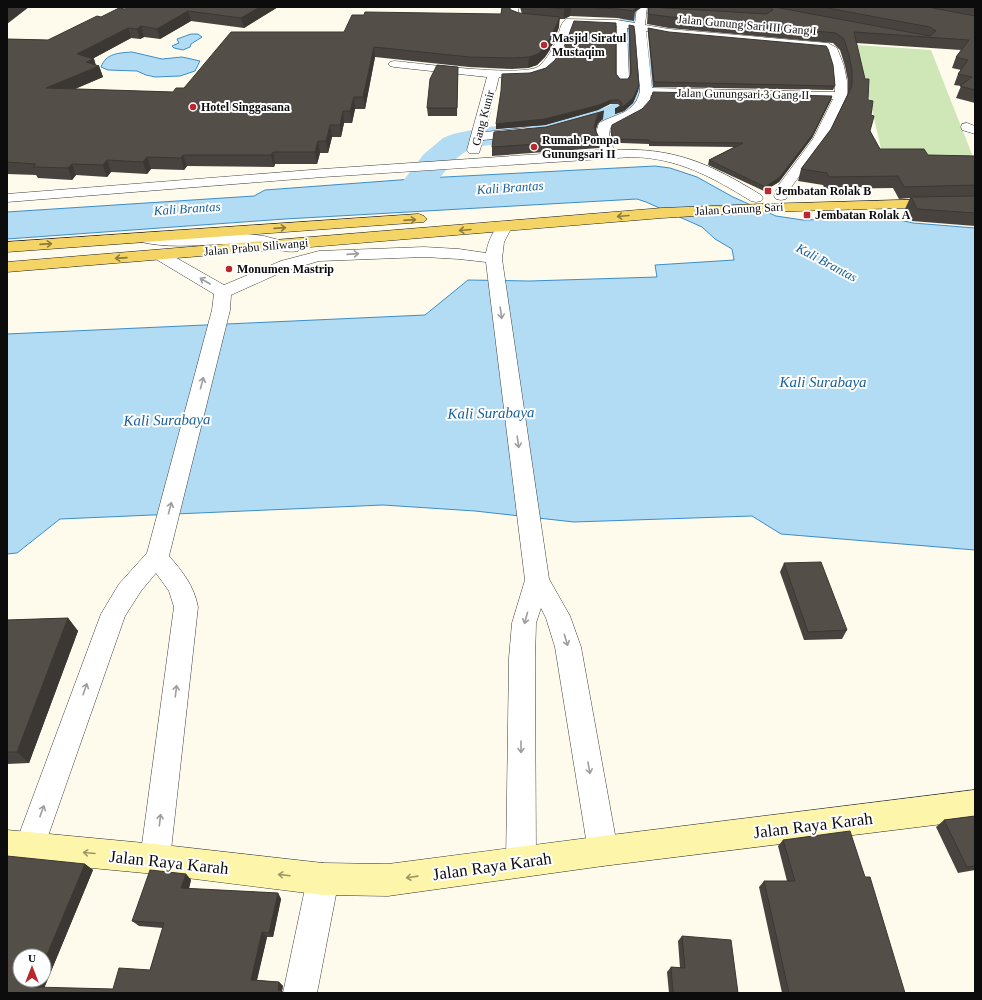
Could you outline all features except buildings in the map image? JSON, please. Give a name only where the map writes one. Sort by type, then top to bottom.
[{"type":"main road","name":"Jalan Gunung Sari","points":[[504,227],[662,213],[781,196],[975,192]]},
{"type":"main road","name":"Jalan Gunung Sari","points":[[487,215],[645,203],[753,201],[975,202]]},
{"type":"main road","name":"Jalan Prabu Siliwangi","points":[[7,247],[487,215]]},
{"type":"main road","name":"Jalan Prabu Siliwangi","points":[[7,267],[504,227]]},
{"type":"main road","name":"Jalan Raya Karah","points":[[18,847],[155,859],[323,879],[388,880],[603,851],[975,805]]},
{"type":"street","name":"Jalan Gunung Sari III Gang I","points":[[514,7],[514,14],[518,18],[562,23],[628,23],[675,32],[828,46],[833,50],[838,66],[841,81],[841,96]]},
{"type":"street","points":[[643,78],[624,78],[628,23],[644,11]]},
{"type":"street","points":[[394,64],[494,73],[522,74],[541,70],[562,41],[562,23]]},
{"type":"street","points":[[609,154],[602,136],[603,128],[607,124],[612,114],[641,106],[644,101],[646,91],[628,23]]},
{"type":"street","name":"Gang Kunir","points":[[473,163],[476,139],[494,73]]},
{"type":"street","name":"Jalan Gunungsari 3 Gang II","points":[[646,91],[841,96]]},
{"type":"street","points":[[781,196],[785,186],[819,140],[841,96]]},
{"type":"street","points":[[476,139],[535,131]]},
{"type":"street","name":"Jalan Gunung Sari","points":[[7,198],[473,163],[609,154],[652,154],[681,159],[734,184],[753,201]]},
{"type":"street","points":[[504,227],[498,235],[494,245],[495,267],[535,571],[558,616],[568,647],[603,851]]},
{"type":"street","points":[[143,238],[175,242],[247,239],[325,256]]},
{"type":"street","points":[[18,847],[113,614],[123,596],[158,552],[222,301],[297,261],[310,257],[393,252],[464,253],[495,267]]},
{"type":"street","points":[[160,255],[222,301]]},
{"type":"street","points":[[155,859],[186,607],[183,592],[158,552]]},
{"type":"street","points":[[521,862],[522,658],[524,622],[535,571]]},
{"type":"street","points":[[300,993],[323,879]]},
{"type":"green space","points":[[857,45],[931,50],[975,162],[882,153]]},
{"type":"water","points":[[191,34],[198,34],[202,37],[191,44],[190,47],[183,50],[172,46],[179,43],[177,39]]},
{"type":"water","points":[[132,52],[162,59],[182,57],[200,61],[195,71],[180,76],[155,77],[137,71],[108,70],[101,67],[103,62],[110,56],[118,53]]},
{"type":"water","points":[[655,166],[670,168],[697,177],[733,197],[776,216],[803,220],[891,218],[913,223],[975,228],[975,550],[781,534],[752,516],[574,522],[475,511],[383,505],[60,519],[17,553],[7,554],[7,334],[425,315],[468,280],[530,281],[657,277],[655,265],[734,260],[732,249],[715,239],[702,227],[637,199],[285,219],[7,239],[7,212],[254,196],[265,190],[426,178]]},
{"type":"waterway","points":[[409,195],[442,154],[454,145],[486,136],[545,131],[604,117],[623,111],[630,106],[638,98],[641,84],[631,21],[636,11],[636,7]]},
{"type":"place","name":"Masjid Siratul Mustaqim","points":[[544,45]]},
{"type":"place","name":"Hotel Singgasana","points":[[193,107]]},
{"type":"place","name":"Rumah Pompa Gunungsari II","points":[[534,147]]},
{"type":"place","name":"Jembatan Rolak B","points":[[768,191]]},
{"type":"place","name":"Jembatan Rolak A","points":[[807,215]]},
{"type":"place","name":"Monumen Mastrip","points":[[229,269]]},
{"type":"water label","name":"Kali Brantas","points":[[510,187]]},
{"type":"water label","name":"Kali Brantas","points":[[187,208]]},
{"type":"water label","name":"Kali Brantas","points":[[827,262]]},
{"type":"water label","name":"Kali Surabaya","points":[[823,382]]},
{"type":"water label","name":"Kali Surabaya","points":[[491,413]]},
{"type":"water label","name":"Kali Surabaya","points":[[167,420]]}]
